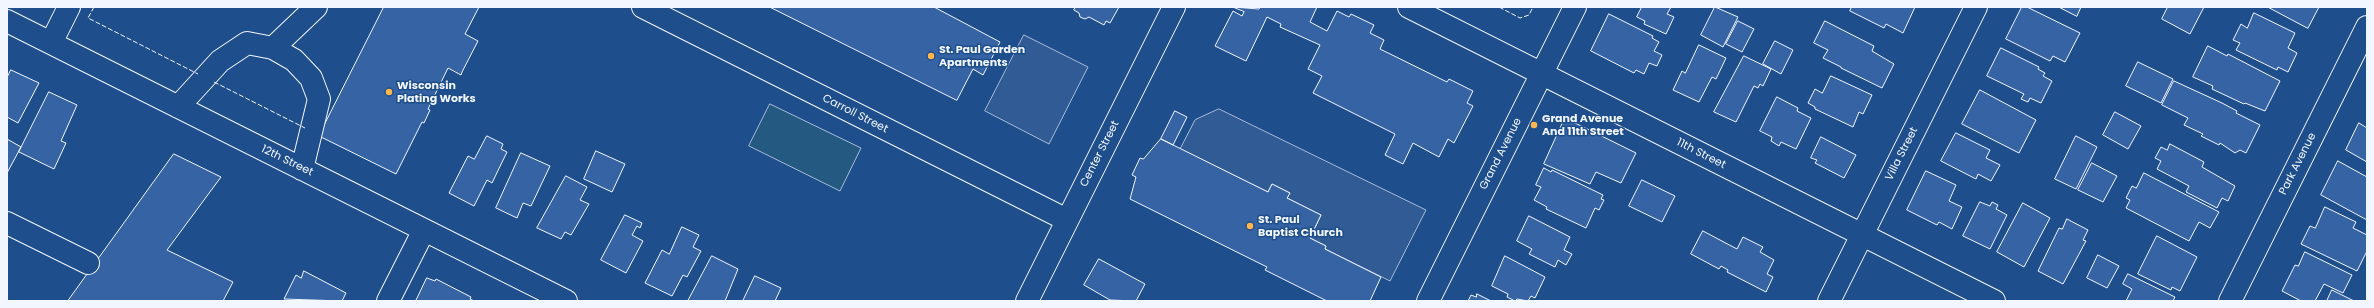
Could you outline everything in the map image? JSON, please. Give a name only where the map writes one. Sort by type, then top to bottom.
[{"type":"street","points":[[51,43],[69,7]]},
{"type":"street","points":[[273,48],[316,7]]},
{"type":"street","name":"Carroll Street","points":[[643,7],[1067,220]]},
{"type":"street","name":"Center Street","points":[[1027,301],[1174,7]]},
{"type":"street","name":"11th Street","points":[[1409,7],[1994,301]]},
{"type":"street","name":"Grand Avenue","points":[[1428,301],[1575,7]]},
{"type":"street","name":"Villa Street","points":[[1829,301],[1976,7]]},
{"type":"street","name":"12th Street","points":[[7,21],[566,301]]},
{"type":"street","name":"Park Avenue","points":[[2230,301],[2367,27]]},
{"type":"street","points":[[178,107],[220,61],[247,43],[273,48],[294,60],[311,78],[319,99],[302,169]]},
{"type":"street","points":[[7,223],[88,263]]},
{"type":"street","points":[[388,301],[424,230]]},
{"type":"shaded area","points":[[1024,35],[1088,67],[1049,144],[985,111]]},
{"type":"shaded area","points":[[770,104],[861,148],[840,191],[749,146]]},
{"type":"shaded area","points":[[1219,109],[1426,210],[1390,281],[1325,249],[1326,246],[1310,238],[1321,215],[1287,198],[1290,193],[1272,184],[1268,192],[1180,149],[1195,120]]},
{"type":"building","name":"Wisconsin Plating Works","points":[[384,7],[479,7],[465,34],[478,41],[461,75],[448,68],[428,109],[430,110],[424,123],[422,122],[396,174],[319,136]]},
{"type":"building","name":"St. Paul Garden Apartments","points":[[770,7],[934,7],[1000,42],[983,75],[973,69],[957,100]]},
{"type":"building","points":[[1076,7],[1119,7],[1110,23],[1106,21],[1104,25],[1089,17],[1085,19],[1080,17],[1079,13],[1074,10]]},
{"type":"building","points":[[1233,7],[1259,9],[1260,7],[1317,7],[1310,22],[1327,31],[1337,11],[1349,17],[1351,14],[1374,25],[1370,33],[1384,40],[1380,49],[1447,82],[1449,79],[1473,91],[1467,103],[1473,106],[1454,143],[1448,139],[1439,157],[1413,143],[1403,164],[1385,155],[1395,134],[1313,93],[1322,76],[1308,69],[1320,45],[1280,27],[1281,24],[1267,17],[1246,61],[1215,46],[1233,11],[1242,16],[1244,12]]},
{"type":"building","points":[[1642,7],[1671,7],[1667,14],[1674,17],[1666,34],[1644,24],[1645,21],[1637,17]]},
{"type":"building","points":[[1715,7],[1738,17],[1723,47],[1701,35]]},
{"type":"building","points":[[1852,7],[1915,7],[1903,33],[1886,24],[1884,28],[1850,11]]},
{"type":"building","points":[[2022,7],[2027,7],[2080,33],[2065,62],[2053,56],[2050,61],[2006,39]]},
{"type":"building","points":[[2059,7],[2081,7],[2077,16]]},
{"type":"building","points":[[2168,7],[2204,7],[2190,34],[2162,19]]},
{"type":"building","points":[[2268,7],[2319,7],[2308,28]]},
{"type":"building","points":[[2254,13],[2295,33],[2288,48],[2297,53],[2288,72],[2278,67],[2277,70],[2236,50],[2240,43],[2233,40],[2241,24],[2247,28]]},
{"type":"building","points":[[1609,14],[1653,36],[1652,38],[1659,42],[1654,51],[1662,55],[1657,66],[1649,63],[1644,74],[1636,70],[1634,73],[1591,51]]},
{"type":"building","points":[[1738,21],[1754,29],[1742,52],[1726,44]]},
{"type":"building","points":[[1825,21],[1874,46],[1872,51],[1894,64],[1882,88],[1823,58],[1828,50],[1814,43]]},
{"type":"building","points":[[1775,41],[1793,50],[1781,74],[1763,64]]},
{"type":"building","points":[[1699,45],[1726,58],[1716,79],[1712,77],[1699,102],[1673,90],[1682,71],[1685,73]]},
{"type":"building","points":[[2208,46],[2227,56],[2228,54],[2280,81],[2265,111],[2245,103],[2244,104],[2212,89],[2213,86],[2193,77]]},
{"type":"building","points":[[2001,48],[2039,67],[2038,69],[2045,73],[2043,76],[2052,81],[2041,103],[2030,98],[2028,102],[2021,99],[2024,94],[1987,76]]},
{"type":"building","points":[[1744,56],[1771,69],[1763,86],[1760,84],[1758,88],[1754,86],[1736,122],[1714,112]]},
{"type":"building","points":[[2138,62],[2173,79],[2161,103],[2126,86]]},
{"type":"building","points":[[11,70],[39,83],[18,123],[7,117],[7,78]]},
{"type":"building","points":[[1831,76],[1872,95],[1863,114],[1859,112],[1853,127],[1815,109],[1815,107],[1808,103],[1815,89],[1822,93]]},
{"type":"building","points":[[2174,81],[2222,103],[2237,111],[2236,113],[2260,125],[2246,153],[2240,150],[2235,153],[2220,143],[2219,145],[2201,136],[2203,134],[2184,125],[2188,118],[2162,105]]},
{"type":"building","points":[[1980,90],[2036,120],[2019,153],[1962,124]]},
{"type":"building","points":[[49,92],[77,105],[61,141],[66,143],[54,169],[19,152]]},
{"type":"building","points":[[1777,97],[1798,108],[1797,111],[1811,118],[1796,149],[1781,142],[1779,146],[1771,141],[1772,137],[1760,131]]},
{"type":"building","points":[[1175,111],[1187,117],[1173,145],[1161,139]]},
{"type":"building","points":[[2115,112],[2141,126],[2128,149],[2103,135]]},
{"type":"building","points":[[1565,118],[1636,153],[1621,183],[1596,172],[1590,184],[1544,164]]},
{"type":"building","points":[[2359,123],[2367,128],[2367,162],[2346,150]]},
{"type":"building","points":[[1956,133],[1990,150],[1986,158],[2000,165],[1991,181],[1978,174],[1976,179],[1941,161]]},
{"type":"building","points":[[487,136],[503,144],[501,149],[507,152],[492,183],[487,180],[474,206],[449,193],[468,156],[474,159]]},
{"type":"building","points":[[2076,136],[2097,147],[2076,189],[2055,179]]},
{"type":"building","points":[[1821,137],[1856,155],[1844,178],[1815,163],[1817,160],[1811,158]]},
{"type":"building","points":[[7,139],[21,147],[7,173]]},
{"type":"building","name":"St. Paul Baptist Church","points":[[1161,139],[1268,192],[1272,184],[1290,193],[1287,198],[1321,215],[1310,238],[1326,246],[1325,249],[1381,277],[1370,301],[1327,301],[1265,270],[1267,267],[1130,199],[1136,177],[1132,175],[1140,158],[1143,159]]},
{"type":"building","points":[[2170,144],[2204,162],[2202,167],[2235,186],[2228,201],[2222,198],[2217,208],[2186,192],[2189,186],[2157,169],[2161,161],[2155,158],[2161,147],[2167,150]]},
{"type":"building","points":[[596,151],[625,164],[612,192],[584,179]]},
{"type":"building","points":[[521,153],[550,166],[531,206],[523,203],[517,218],[496,208]]},
{"type":"building","points":[[174,154],[221,177],[167,250],[233,282],[223,301],[68,301]]},
{"type":"building","points":[[2338,161],[2367,177],[2367,220],[2321,195]]},
{"type":"building","points":[[2092,163],[2117,176],[2103,202],[2078,190]]},
{"type":"building","points":[[1544,168],[1551,172],[1552,170],[1603,195],[1601,199],[1604,200],[1599,210],[1595,208],[1586,228],[1546,209],[1547,207],[1534,200],[1541,187],[1536,185]]},
{"type":"building","points":[[1926,171],[1956,185],[1949,201],[1962,207],[1952,229],[1939,222],[1937,225],[1907,210]]},
{"type":"building","points":[[2144,173],[2219,212],[2210,228],[2199,222],[2189,241],[2126,208],[2130,200],[2126,198],[2132,186],[2136,188]]},
{"type":"building","points":[[566,176],[587,187],[580,200],[589,204],[571,235],[565,232],[561,239],[537,228]]},
{"type":"building","points":[[1642,180],[1675,196],[1662,222],[1629,206]]},
{"type":"building","points":[[1980,202],[1990,206],[1992,202],[1998,205],[1996,209],[2007,215],[1990,249],[1963,236]]},
{"type":"building","points":[[2023,203],[2050,218],[2024,267],[1997,252]]},
{"type":"building","points":[[2325,207],[2356,222],[2353,228],[2367,235],[2367,251],[2357,271],[2301,244],[2310,226],[2315,228]]},
{"type":"building","points":[[625,215],[642,223],[640,228],[637,226],[632,235],[643,241],[626,273],[601,260]]},
{"type":"building","points":[[1529,216],[1570,237],[1564,250],[1572,254],[1566,265],[1558,260],[1555,267],[1529,254],[1532,249],[1517,241]]},
{"type":"building","points":[[2067,219],[2088,230],[2083,240],[2086,241],[2063,284],[2038,271],[2059,228],[2062,229]]},
{"type":"building","points":[[682,227],[699,235],[693,247],[701,251],[687,277],[683,275],[672,296],[645,283],[662,250],[669,254]]},
{"type":"building","points":[[1703,231],[1737,249],[1743,237],[1763,247],[1760,252],[1774,260],[1767,274],[1773,277],[1766,292],[1727,272],[1728,270],[1721,266],[1719,269],[1691,254]]},
{"type":"building","points":[[2157,236],[2197,257],[2180,291],[2172,287],[2171,290],[2138,274]]},
{"type":"building","points":[[2305,252],[2352,275],[2343,293],[2324,284],[2315,301],[2301,301],[2282,291],[2295,265],[2298,266]]},
{"type":"building","points":[[2098,255],[2119,266],[2107,288],[2087,278]]},
{"type":"building","points":[[712,256],[738,269],[725,301],[688,301]]},
{"type":"building","points":[[1505,256],[1545,277],[1535,298],[1531,296],[1528,301],[1517,299],[1515,301],[1507,297],[1508,294],[1492,286]]},
{"type":"building","points":[[1099,259],[1145,284],[1136,301],[1110,300],[1084,285]]},
{"type":"building","points":[[304,271],[346,293],[342,301],[284,299],[296,275],[301,278]]},
{"type":"building","points":[[2128,274],[2175,297],[2173,301],[2126,301],[2132,289],[2123,284]]},
{"type":"building","points":[[755,276],[781,288],[775,301],[743,301]]},
{"type":"building","points":[[427,278],[435,281],[436,279],[471,297],[470,299],[474,301],[416,301]]},
{"type":"building","points":[[2332,290],[2354,301],[2327,301]]},
{"type":"building","points":[[1477,294],[1491,301],[1468,301],[1471,295],[1476,297]]},
{"type":"fence","points":[[94,7],[88,18],[198,74]]},
{"type":"fence","points":[[1499,7],[1520,18],[1529,15],[1533,7]]},
{"type":"fence","points":[[214,82],[305,128]]},
{"type":"place","name":"St. Paul Garden Apartments","points":[[931,56]]},
{"type":"place","name":"Wisconsin Plating Works","points":[[389,92]]},
{"type":"place","name":"Grand Avenue And 11th Street","points":[[1534,125]]},
{"type":"place","name":"St. Paul Baptist Church","points":[[1250,226]]}]
